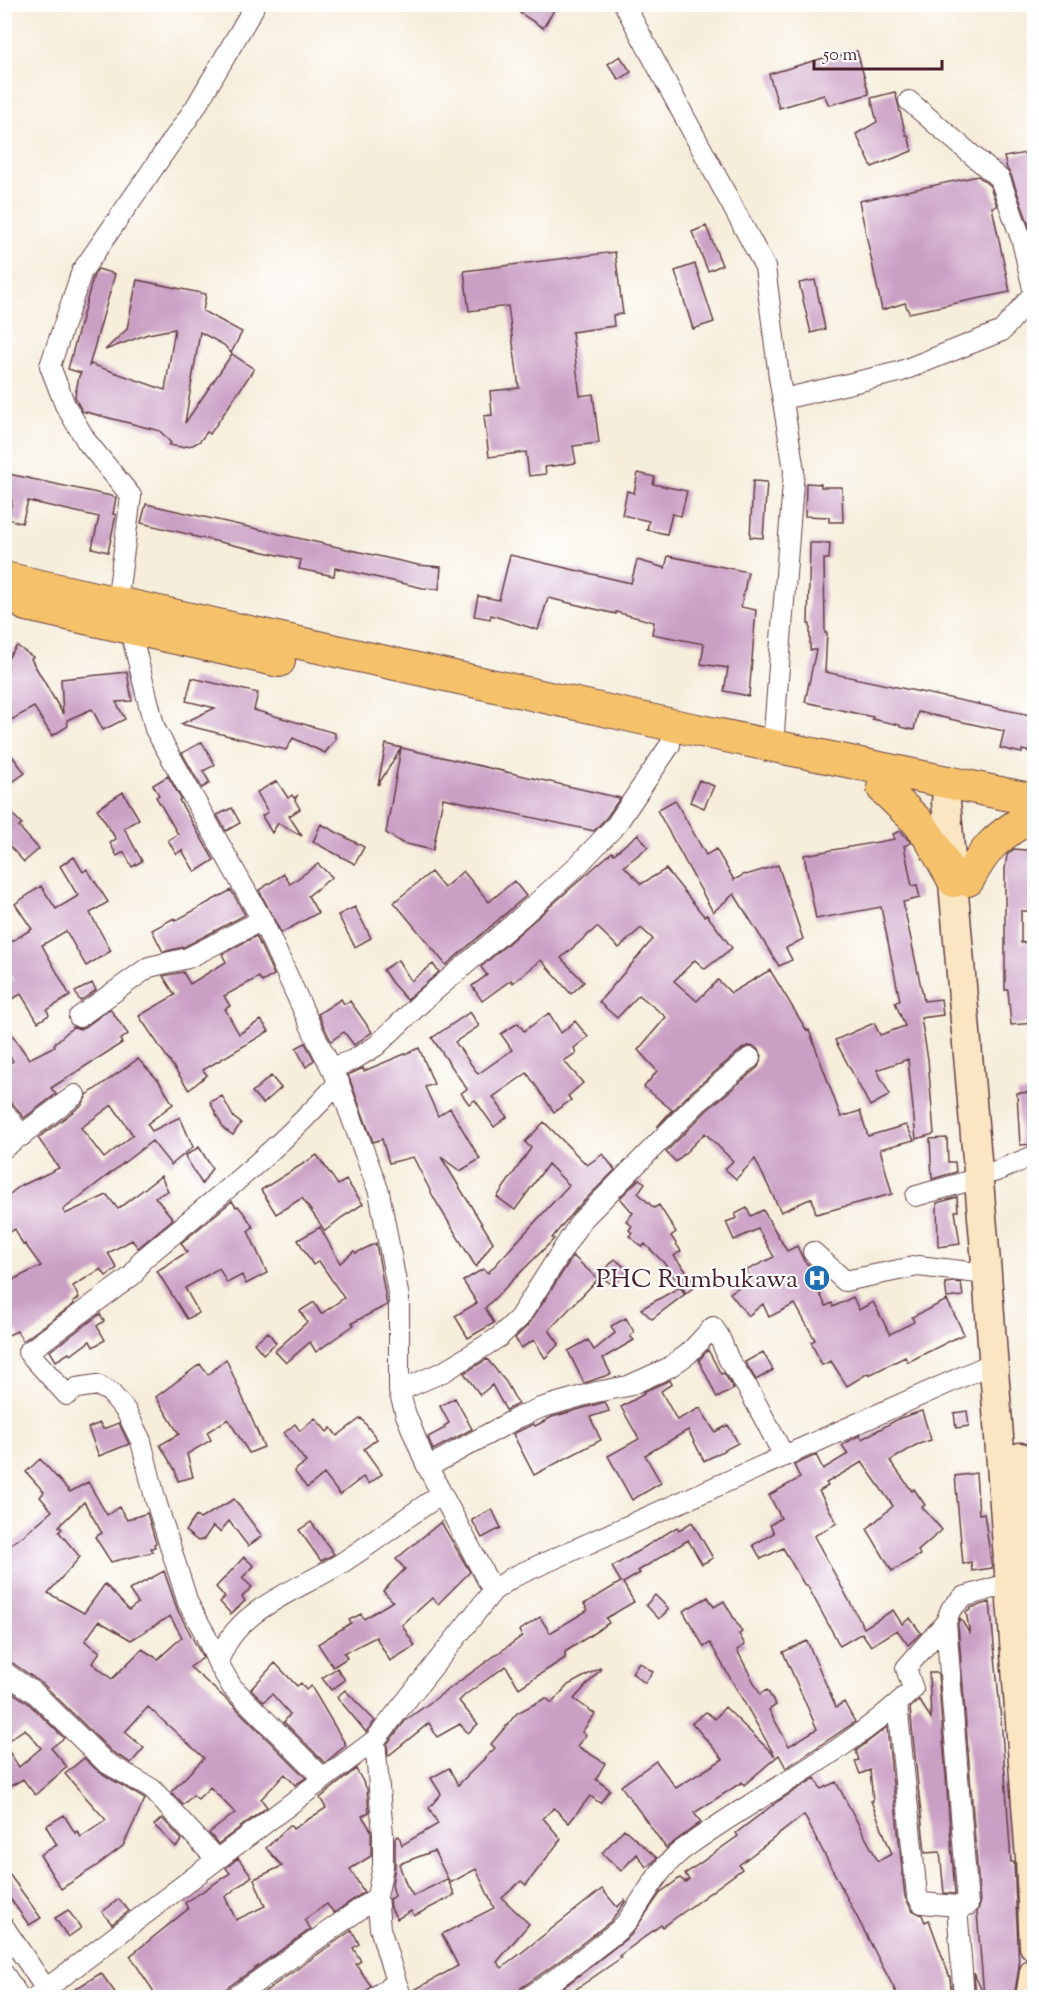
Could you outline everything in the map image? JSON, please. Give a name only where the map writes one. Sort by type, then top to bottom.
[{"type":"main road","points":[[4,578],[124,616],[670,745],[883,788],[957,794]]},
{"type":"main road","points":[[4,600],[124,616],[773,745],[1032,813]]},
{"type":"main road","points":[[883,788],[918,822],[961,880]]},
{"type":"main road","points":[[957,794],[961,880],[986,1175],[1035,1622]]},
{"type":"main road","points":[[961,880],[991,844],[1032,813]]},
{"type":"main road","points":[[986,1175],[987,1274],[1035,1946]]},
{"type":"main road","points":[[1030,1998],[1035,1972]]},
{"type":"street","points":[[250,4],[253,9],[195,108],[82,271],[50,366],[65,405],[87,442],[131,496],[124,616],[155,729],[262,920],[335,1075],[379,1192],[399,1298],[399,1391],[406,1415],[428,1467],[493,1591]]},
{"type":"street","points":[[624,4],[765,267],[794,470],[773,745]]},
{"type":"street","points":[[783,399],[898,372],[1002,332],[1034,293],[1022,241],[1000,179],[909,101]]},
{"type":"street","points":[[323,1778],[232,1687],[218,1663],[188,1603],[155,1498],[141,1441],[126,1411],[110,1392],[97,1385],[77,1388],[67,1395],[28,1352],[133,1275],[142,1260],[247,1174],[309,1117],[335,1075],[353,1060],[376,1046],[425,999],[578,865],[616,825],[670,745]]},
{"type":"street","points":[[79,1017],[150,968],[188,958],[262,920]]},
{"type":"street","points":[[399,1391],[445,1371],[499,1337],[519,1318],[581,1221],[698,1102],[750,1058]]},
{"type":"street","points":[[4,1148],[75,1095]]},
{"type":"street","points":[[4,1112],[22,1136]]},
{"type":"street","points":[[916,1196],[986,1175],[1035,1156]]},
{"type":"street","points":[[813,1251],[844,1281],[918,1266],[987,1274]]},
{"type":"street","points":[[428,1467],[519,1417],[540,1408],[596,1392],[628,1386],[668,1368],[688,1354],[713,1328],[784,1456]]},
{"type":"street","points":[[4,1927],[44,1994],[216,1859],[375,1740],[493,1591],[513,1577],[993,1363]]},
{"type":"street","points":[[218,1663],[221,1652],[231,1635],[276,1598],[338,1565],[442,1494]]},
{"type":"street","points":[[526,1998],[566,1971],[627,1922],[645,1894],[679,1852],[804,1771],[897,1704],[914,1689],[906,1668],[946,1622],[951,1609],[963,1597],[1010,1583]]},
{"type":"street","points":[[897,1704],[917,1895],[922,1903],[968,1905],[946,1622]]},
{"type":"street","points":[[4,1672],[36,1694],[105,1762],[152,1789],[216,1859]]},
{"type":"street","points":[[374,1998],[399,1990],[380,1928],[377,1897],[383,1866],[375,1740]]},
{"type":"street","points":[[234,1998],[377,1897]]},
{"type":"street","points":[[957,1906],[964,1998]]},
{"type":"street","points":[[4,1974],[20,1998]]},
{"type":"building","points":[[526,4],[558,4],[543,28],[520,13]]},
{"type":"building","points":[[857,51],[869,94],[829,105],[824,95],[779,108],[769,74],[834,55],[835,57]]},
{"type":"building","points":[[620,56],[631,72],[619,80],[608,64]]},
{"type":"building","points":[[895,92],[912,151],[872,167],[856,134],[877,122],[871,98]]},
{"type":"building","points":[[1031,152],[1032,157],[1035,156],[1033,237],[1004,157]]},
{"type":"building","points":[[978,176],[990,186],[997,206],[992,207],[1010,292],[909,313],[905,303],[882,310],[859,201]]},
{"type":"building","points":[[706,226],[722,265],[708,271],[692,232]]},
{"type":"building","points":[[615,252],[623,314],[613,315],[614,326],[572,332],[580,396],[593,394],[599,443],[573,446],[576,463],[545,467],[546,474],[529,476],[526,452],[489,457],[484,416],[492,415],[490,391],[519,388],[508,306],[469,311],[464,271]]},
{"type":"building","points":[[695,264],[714,322],[693,329],[675,271]]},
{"type":"building","points":[[98,269],[115,274],[89,366],[91,364],[165,390],[175,329],[148,334],[105,350],[127,329],[137,280],[206,294],[203,311],[242,332],[231,353],[224,345],[200,332],[185,423],[232,354],[254,369],[210,434],[207,432],[200,441],[193,445],[181,447],[169,445],[171,443],[160,431],[82,411],[76,400],[81,373],[68,369],[94,274]]},
{"type":"building","points":[[815,280],[825,329],[811,333],[799,283]]},
{"type":"building","points":[[4,473],[116,497],[113,514],[116,515],[108,552],[92,548],[99,517],[28,501],[22,523],[7,519],[12,501],[4,498]]},
{"type":"building","points":[[638,473],[655,477],[653,484],[687,491],[681,516],[672,514],[667,534],[647,530],[649,521],[622,515],[627,491],[634,493]]},
{"type":"building","points":[[753,481],[767,482],[763,538],[750,537]]},
{"type":"building","points":[[806,483],[821,484],[821,487],[842,487],[843,522],[829,522],[829,517],[805,516]]},
{"type":"building","points":[[146,504],[418,565],[441,567],[439,589],[423,588],[335,568],[334,576],[299,569],[301,560],[141,523]]},
{"type":"building","points":[[810,543],[830,543],[829,559],[824,559],[825,633],[827,633],[825,672],[1035,716],[1035,753],[1022,750],[1022,753],[1000,748],[1004,731],[918,712],[914,730],[872,719],[873,717],[805,702],[816,650],[810,650],[810,624],[808,624]]},
{"type":"building","points":[[510,555],[631,583],[637,560],[665,568],[668,556],[748,572],[741,607],[756,610],[749,696],[724,691],[728,668],[701,664],[704,644],[652,634],[654,622],[548,598],[538,630],[491,615],[490,619],[474,616],[478,596],[499,600]]},
{"type":"building","points":[[17,646],[33,657],[31,659],[63,714],[61,679],[127,672],[132,701],[116,702],[125,719],[103,730],[92,709],[67,720],[68,726],[52,736],[34,707],[4,724],[4,663]]},
{"type":"building","points":[[192,678],[258,693],[254,710],[335,733],[335,740],[325,753],[293,738],[286,750],[181,724],[215,708],[186,701]]},
{"type":"building","points":[[202,742],[215,765],[203,771],[210,783],[202,788],[182,753]]},
{"type":"building","points":[[386,744],[620,798],[594,831],[443,798],[433,850],[402,843],[386,833],[401,748],[378,785]]},
{"type":"building","points":[[13,757],[25,773],[4,788],[4,764]]},
{"type":"building","points":[[168,776],[181,799],[179,800],[214,860],[195,872],[182,850],[176,854],[168,840],[178,834],[156,797],[159,795],[153,785]]},
{"type":"building","points":[[699,780],[714,786],[704,808],[690,802]]},
{"type":"building","points":[[277,781],[288,798],[292,795],[294,798],[297,796],[295,800],[300,809],[289,816],[302,836],[278,823],[272,833],[262,816],[268,812],[257,792]]},
{"type":"building","points":[[123,792],[139,819],[124,828],[142,861],[132,867],[124,852],[117,856],[110,843],[116,839],[97,809]]},
{"type":"building","points":[[675,800],[706,855],[716,849],[734,880],[745,874],[778,865],[803,939],[786,948],[792,960],[779,966],[734,894],[713,912],[657,810]]},
{"type":"building","points":[[4,806],[22,824],[19,827],[39,849],[24,862],[4,840]]},
{"type":"building","points":[[232,808],[240,823],[226,831],[217,815]]},
{"type":"building","points":[[321,824],[364,847],[355,864],[313,842]]},
{"type":"building","points":[[901,831],[911,843],[904,846],[912,886],[917,885],[920,898],[903,902],[924,1001],[941,999],[943,1015],[921,1018],[928,1059],[934,1134],[916,1139],[908,1059],[877,1070],[890,1095],[870,1106],[835,1040],[874,1023],[880,1035],[905,1026],[895,1002],[900,1001],[881,907],[816,919],[804,855],[895,839],[893,834]]},
{"type":"building","points":[[638,834],[648,847],[624,866],[641,884],[666,869],[704,916],[707,915],[732,948],[705,969],[695,960],[674,981],[697,1001],[718,980],[731,993],[770,970],[807,1031],[809,1030],[841,1117],[860,1111],[868,1136],[906,1125],[914,1140],[880,1149],[892,1194],[816,1214],[812,1198],[781,1212],[755,1159],[736,1179],[725,1169],[733,1161],[705,1133],[676,1162],[666,1152],[706,1111],[758,1067],[762,1056],[755,1047],[748,1046],[742,1049],[690,1093],[657,1127],[672,1110],[644,1087],[657,1071],[638,1050],[666,1017],[639,995],[617,1018],[599,1002],[653,939],[641,928],[619,948],[597,927],[561,958],[584,982],[571,994],[541,960],[513,983],[511,980],[482,1001],[472,986],[487,975],[481,967],[612,852],[614,854]]},
{"type":"building","points":[[1014,849],[1035,851],[1035,911],[1021,911],[1021,943],[1035,940],[1035,1023],[1011,1025],[1008,990],[1005,990],[1005,869],[1007,855]]},
{"type":"building","points":[[74,857],[83,872],[87,869],[108,902],[90,913],[111,951],[86,966],[66,931],[42,945],[70,996],[47,1010],[49,1015],[38,1022],[21,994],[4,1004],[4,986],[13,980],[4,966],[4,946],[32,929],[15,904],[41,886],[56,909],[78,896],[60,866]]},
{"type":"building","points":[[318,864],[332,877],[308,896],[318,913],[281,933],[259,890],[284,874],[290,884]]},
{"type":"building","points":[[463,871],[489,902],[514,881],[526,896],[446,965],[394,902],[431,872],[444,888]]},
{"type":"building","points":[[231,890],[245,915],[184,947],[163,952],[152,930],[174,918],[175,921]]},
{"type":"building","points":[[355,907],[371,938],[355,947],[338,915]]},
{"type":"building","points":[[256,936],[274,975],[262,982],[259,977],[224,996],[230,1006],[225,1009],[239,1034],[261,1020],[269,1031],[203,1070],[207,1075],[189,1090],[139,1016],[175,995],[163,976],[183,972],[190,984],[226,962],[222,954]]},
{"type":"building","points":[[398,960],[411,981],[433,964],[439,972],[407,1000],[383,970]]},
{"type":"building","points":[[92,983],[96,990],[80,1001],[75,992]]},
{"type":"building","points":[[341,999],[344,1004],[350,1001],[372,1032],[354,1045],[344,1032],[331,1041],[318,1014]]},
{"type":"building","points":[[110,1009],[128,1034],[120,1040],[122,1043],[51,1088],[56,1094],[24,1118],[13,1104],[4,1100],[4,1067],[13,1061],[4,1047],[4,1023],[29,1059],[55,1046],[54,1044],[73,1027],[80,1029],[85,1027]]},
{"type":"building","points":[[470,1012],[479,1026],[455,1042],[478,1074],[512,1050],[501,1034],[518,1023],[524,1031],[549,1013],[561,1033],[575,1021],[588,1037],[574,1048],[576,1053],[564,1061],[583,1083],[568,1096],[571,1100],[554,1112],[527,1073],[493,1097],[507,1117],[494,1127],[475,1100],[469,1104],[461,1093],[467,1089],[432,1038]]},
{"type":"building","points":[[305,1043],[314,1060],[306,1067],[296,1048]]},
{"type":"building","points":[[419,1048],[434,1084],[425,1087],[438,1116],[450,1108],[480,1159],[460,1171],[441,1157],[493,1242],[476,1267],[435,1200],[413,1157],[389,1163],[382,1139],[373,1142],[348,1075],[363,1068],[364,1071]]},
{"type":"building","points":[[138,1059],[159,1081],[173,1104],[147,1124],[152,1131],[180,1117],[193,1147],[171,1165],[152,1141],[63,1210],[65,1214],[107,1195],[118,1209],[161,1176],[168,1191],[155,1197],[173,1219],[138,1248],[132,1240],[108,1253],[117,1268],[106,1276],[101,1269],[73,1286],[79,1298],[73,1302],[74,1304],[23,1341],[17,1331],[4,1337],[4,1284],[41,1266],[25,1244],[23,1245],[15,1229],[4,1236],[4,1199],[22,1184],[59,1168],[38,1138],[82,1105],[87,1095]],"holes":[[[112,1105],[133,1135],[104,1158],[81,1128]]]},
{"type":"building","points":[[271,1076],[281,1088],[263,1104],[252,1092]]},
{"type":"building","points":[[1035,1092],[1035,1144],[1020,1145],[1017,1093]]},
{"type":"building","points":[[222,1096],[234,1118],[241,1123],[233,1135],[224,1129],[210,1102]]},
{"type":"building","points":[[544,1122],[587,1165],[603,1154],[615,1170],[572,1213],[552,1238],[554,1239],[485,1308],[494,1323],[468,1338],[455,1316],[477,1303],[463,1281],[483,1269],[488,1273],[569,1185],[548,1164],[515,1210],[497,1197],[531,1148],[525,1142]]},
{"type":"building","points":[[947,1138],[948,1162],[955,1162],[956,1172],[932,1179],[930,1139]]},
{"type":"building","points":[[199,1147],[212,1168],[202,1184],[185,1156]]},
{"type":"building","points":[[317,1155],[338,1185],[346,1180],[363,1204],[325,1231],[302,1198],[276,1214],[261,1190]]},
{"type":"building","points":[[639,1179],[645,1183],[638,1193],[654,1208],[659,1205],[676,1232],[671,1236],[681,1251],[674,1256],[697,1285],[686,1293],[664,1263],[645,1244],[642,1247],[629,1236],[632,1233],[629,1230],[632,1226],[626,1221],[633,1213],[620,1198]]},
{"type":"building","points":[[957,1197],[958,1211],[955,1211],[960,1244],[938,1247],[937,1203]]},
{"type":"building","points":[[232,1201],[253,1227],[248,1231],[267,1273],[246,1284],[242,1275],[227,1283],[219,1268],[185,1288],[199,1313],[187,1319],[157,1271],[187,1252],[181,1243]]},
{"type":"building","points":[[747,1208],[751,1216],[763,1210],[787,1251],[797,1246],[804,1261],[815,1272],[810,1274],[826,1306],[832,1303],[833,1307],[853,1297],[859,1310],[873,1302],[890,1334],[914,1322],[912,1317],[947,1300],[964,1334],[908,1362],[905,1357],[869,1375],[868,1373],[847,1386],[831,1361],[822,1365],[811,1342],[815,1340],[795,1304],[769,1317],[763,1304],[748,1316],[730,1293],[751,1279],[747,1270],[774,1257],[758,1229],[734,1240],[726,1222],[737,1218],[735,1214]]},
{"type":"building","points":[[320,1227],[340,1263],[354,1251],[356,1253],[376,1243],[387,1305],[352,1323],[354,1325],[316,1352],[310,1342],[286,1363],[275,1351],[307,1322],[300,1311],[314,1302],[321,1314],[344,1298],[319,1261],[313,1265],[298,1240]]},
{"type":"building","points":[[573,1256],[598,1279],[549,1330],[559,1344],[545,1358],[534,1340],[521,1348],[515,1338],[529,1324]]},
{"type":"building","points":[[615,1259],[628,1270],[613,1286],[600,1275]]},
{"type":"building","points":[[945,1283],[961,1283],[963,1296],[947,1298]]},
{"type":"building","points":[[680,1287],[685,1294],[652,1319],[641,1309]]},
{"type":"building","points":[[100,1314],[104,1321],[97,1326],[105,1340],[93,1347],[90,1341],[71,1355],[69,1353],[56,1361],[50,1351]]},
{"type":"building","points":[[626,1318],[634,1332],[630,1336],[634,1340],[603,1358],[611,1374],[584,1383],[568,1351],[588,1340],[594,1350],[615,1333],[611,1326]]},
{"type":"building","points":[[268,1332],[276,1343],[263,1354],[254,1343]]},
{"type":"building","points":[[708,1350],[721,1374],[724,1373],[734,1389],[717,1398],[699,1360]]},
{"type":"building","points":[[763,1352],[773,1370],[756,1380],[745,1362]]},
{"type":"building","points":[[226,1359],[264,1447],[249,1453],[228,1419],[207,1432],[211,1440],[187,1454],[193,1477],[178,1481],[175,1470],[160,1445],[179,1434],[156,1397],[200,1364],[208,1375]]},
{"type":"building","points":[[487,1359],[506,1382],[518,1404],[506,1410],[492,1385],[480,1395],[464,1373]]},
{"type":"building","points":[[670,1380],[672,1384],[661,1391],[677,1420],[700,1408],[715,1432],[728,1425],[738,1443],[704,1461],[688,1430],[645,1455],[661,1483],[632,1500],[608,1456],[639,1439],[621,1407],[644,1394],[643,1392]]},
{"type":"building","points":[[455,1398],[472,1429],[433,1450],[428,1437],[445,1428],[444,1426],[449,1423],[440,1406]]},
{"type":"building","points":[[605,1402],[609,1411],[590,1417],[601,1440],[534,1475],[513,1434],[552,1417]]},
{"type":"building","points":[[922,1411],[931,1440],[916,1445],[890,1461],[912,1491],[914,1489],[925,1505],[922,1507],[942,1530],[918,1551],[920,1555],[892,1571],[867,1529],[893,1506],[862,1462],[826,1483],[828,1486],[819,1491],[837,1523],[814,1536],[864,1628],[893,1610],[902,1624],[910,1618],[921,1633],[908,1645],[897,1630],[871,1646],[862,1633],[840,1646],[807,1585],[805,1586],[783,1548],[761,1559],[753,1545],[774,1533],[770,1525],[781,1518],[769,1495],[800,1478],[794,1465],[816,1455],[823,1469],[848,1454],[842,1445],[860,1435],[862,1439],[900,1418]]},
{"type":"building","points":[[967,1411],[969,1426],[956,1428],[954,1413]]},
{"type":"building","points":[[315,1418],[327,1432],[331,1428],[337,1436],[361,1418],[377,1439],[364,1449],[382,1474],[369,1484],[363,1477],[340,1495],[324,1474],[307,1488],[294,1471],[306,1462],[284,1433],[295,1424],[300,1431]]},
{"type":"building","points":[[100,1423],[103,1429],[119,1423],[129,1444],[99,1456],[88,1428]]},
{"type":"building","points":[[40,1459],[70,1492],[88,1482],[107,1515],[119,1507],[127,1520],[147,1513],[156,1543],[155,1547],[151,1548],[153,1552],[111,1562],[95,1537],[102,1533],[84,1502],[59,1526],[62,1529],[59,1532],[80,1557],[48,1593],[84,1613],[105,1584],[129,1610],[138,1603],[129,1590],[164,1571],[177,1609],[203,1658],[190,1667],[234,1706],[306,1778],[295,1785],[285,1774],[261,1799],[267,1807],[218,1844],[209,1833],[235,1813],[210,1787],[198,1799],[193,1795],[183,1805],[171,1792],[204,1758],[148,1707],[125,1732],[144,1748],[131,1763],[112,1752],[43,1684],[11,1662],[4,1660],[4,1564],[11,1557],[5,1548],[52,1511],[40,1497],[44,1492],[26,1472]],"holes":[[[170,1616],[182,1637],[158,1659],[142,1649],[112,1679],[92,1663],[100,1652],[85,1641],[99,1621],[131,1640]]]},
{"type":"building","points":[[976,1473],[979,1514],[984,1513],[992,1568],[972,1571],[971,1562],[963,1564],[955,1476]]},
{"type":"building","points":[[234,1499],[262,1536],[248,1546],[229,1521],[220,1532],[213,1526],[204,1539],[198,1541],[185,1531],[196,1516],[200,1519]]},
{"type":"building","points":[[492,1509],[501,1528],[482,1538],[472,1520]]},
{"type":"building","points":[[311,1522],[334,1554],[321,1561],[299,1530]]},
{"type":"building","points":[[441,1522],[470,1572],[438,1604],[432,1598],[402,1625],[415,1646],[390,1661],[376,1637],[344,1653],[347,1658],[333,1667],[318,1644],[351,1623],[349,1620],[361,1614],[364,1619],[393,1601],[383,1591],[405,1569],[396,1559]]},
{"type":"building","points":[[692,1522],[713,1558],[702,1564],[688,1540],[623,1583],[634,1602],[606,1618],[609,1623],[565,1652],[565,1658],[519,1688],[506,1666],[465,1695],[459,1701],[478,1724],[468,1733],[460,1724],[437,1737],[429,1723],[388,1756],[387,1744],[406,1720],[522,1636],[519,1631],[540,1617],[550,1633],[588,1610],[584,1604],[621,1582],[612,1567],[677,1527],[679,1530]]},
{"type":"building","points":[[244,1557],[254,1566],[242,1578],[252,1587],[242,1597],[245,1601],[231,1614],[220,1602],[225,1597],[216,1587]]},
{"type":"building","points":[[655,1595],[669,1609],[659,1619],[646,1605]]},
{"type":"building","points":[[708,1597],[714,1607],[724,1601],[742,1632],[739,1634],[745,1645],[737,1650],[760,1694],[767,1690],[776,1705],[769,1710],[789,1746],[817,1729],[783,1652],[807,1641],[836,1707],[844,1702],[855,1722],[786,1768],[779,1755],[744,1785],[742,1782],[694,1813],[701,1822],[666,1848],[621,1786],[656,1761],[676,1788],[723,1759],[692,1723],[706,1712],[715,1719],[725,1707],[775,1756],[710,1643],[704,1647],[683,1611]]},
{"type":"building","points":[[990,1602],[1011,1862],[1014,1862],[1019,1967],[1014,1998],[976,1998],[974,1973],[984,1996],[977,1912],[980,1904],[958,1624],[960,1618],[970,1634],[966,1612],[970,1608]]},
{"type":"building","points":[[639,1662],[653,1672],[645,1683],[632,1673]]},
{"type":"building","points":[[275,1663],[297,1686],[301,1683],[306,1690],[311,1686],[346,1745],[325,1763],[284,1722],[290,1714],[272,1694],[264,1702],[251,1689]]},
{"type":"building","points":[[337,1668],[345,1680],[331,1690],[322,1678]]},
{"type":"building","points":[[600,1668],[574,1699],[595,1714],[582,1732],[586,1735],[577,1746],[605,1763],[596,1779],[610,1790],[600,1803],[590,1796],[569,1823],[554,1808],[543,1818],[561,1839],[526,1885],[521,1881],[502,1898],[529,1924],[497,1962],[502,1968],[602,1889],[617,1907],[626,1901],[611,1921],[521,1988],[515,1998],[414,1998],[412,1991],[458,1966],[442,1934],[494,1908],[476,1869],[450,1883],[434,1851],[399,1864],[406,1884],[413,1896],[447,1879],[455,1895],[414,1916],[411,1911],[397,1919],[390,1907],[389,1899],[395,1896],[392,1885],[395,1838],[399,1836],[402,1845],[438,1824],[429,1808],[441,1794],[431,1778],[449,1768],[458,1785],[495,1748],[491,1744],[517,1713],[546,1698],[552,1703],[568,1685]]},
{"type":"building","points":[[929,1673],[938,1673],[955,1894],[944,1893],[940,1852],[925,1853],[910,1708],[919,1700],[931,1718]]},
{"type":"building","points":[[4,1687],[28,1703],[64,1738],[51,1748],[67,1767],[35,1795],[23,1779],[4,1790],[4,1744],[19,1767],[41,1748],[25,1729],[4,1743]]},
{"type":"building","points":[[345,1690],[375,1721],[366,1732],[337,1697]]},
{"type":"building","points":[[887,1727],[905,1897],[912,1910],[922,1915],[925,1922],[929,1920],[950,1978],[952,1998],[899,1998],[804,1815],[739,1865],[742,1869],[663,1927],[661,1925],[619,1956],[621,1958],[563,1998],[550,1998],[631,1935],[661,1892],[680,1878],[685,1882],[689,1879],[685,1874],[738,1836],[736,1833],[778,1801],[815,1778],[821,1789],[836,1782],[878,1861],[892,1854],[871,1801],[873,1801],[870,1770],[860,1774],[855,1761],[859,1760],[856,1751]]},
{"type":"building","points":[[84,1758],[99,1772],[145,1799],[123,1846],[61,1889],[40,1855],[57,1845],[46,1826],[64,1815],[75,1833],[77,1831],[81,1837],[106,1820],[65,1774]]},
{"type":"building","points":[[356,1769],[367,1789],[369,1812],[362,1816],[371,1830],[371,1856],[350,1869],[364,1892],[334,1913],[327,1904],[304,1920],[311,1929],[227,1988],[222,1998],[158,1998],[130,1956],[188,1909],[185,1903],[230,1873],[226,1868],[238,1858],[252,1876],[225,1897],[236,1920],[265,1906],[254,1879],[282,1866],[266,1848],[290,1825],[293,1829],[326,1808],[320,1798]]},
{"type":"building","points":[[162,1818],[182,1840],[176,1847],[154,1825]]},
{"type":"building","points":[[624,1829],[657,1858],[653,1862],[646,1867],[637,1854],[621,1871],[602,1853]]},
{"type":"building","points":[[4,1867],[41,1918],[29,1925],[4,1890]]},
{"type":"building","points":[[119,1899],[129,1911],[112,1924],[102,1912]]},
{"type":"building","points":[[68,1910],[81,1928],[68,1937],[55,1918]]},
{"type":"building","points":[[352,1930],[359,1944],[353,1948],[361,1961],[356,1964],[371,1986],[363,1996],[360,1998],[256,1998]]},
{"type":"building","points":[[101,1973],[119,1998],[64,1998],[64,1996]]},
{"type":"place","name":"PHC Rumbukawa","points":[[817,1278]]}]
